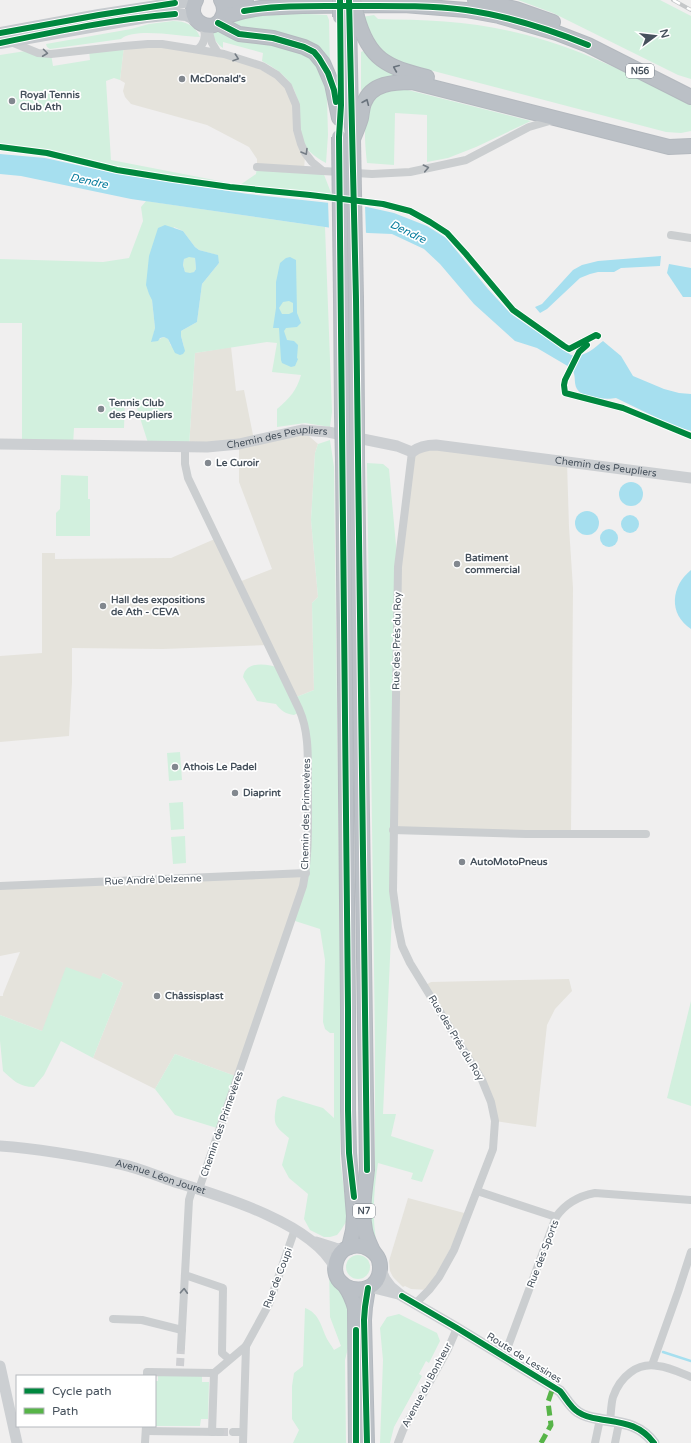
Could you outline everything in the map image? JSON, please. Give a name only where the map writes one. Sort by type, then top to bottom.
[{"type":"highway","points":[[196,0],[193,9],[209,22],[240,34],[273,38],[304,47],[314,52],[323,63],[332,84],[340,118]]},
{"type":"highway","points":[[209,22],[224,8],[222,0],[246,0]]},
{"type":"highway","name":"N7","points":[[340,0],[349,17],[351,118],[346,138],[341,299],[348,1001],[347,1072],[349,1153],[354,1216],[353,1230],[346,1248]]},
{"type":"highway","points":[[349,0],[349,17],[374,53],[381,60],[399,70],[668,140],[678,141],[691,138]]},
{"type":"highway","points":[[349,17],[353,0]]},
{"type":"highway","name":"N56","points":[[483,1],[516,9],[557,24],[682,84],[691,86]]},
{"type":"highway","name":"N56","points":[[209,22],[244,11],[302,6],[404,5],[435,7],[499,16],[557,33],[588,45],[691,97]]},
{"type":"highway","name":"N7","points":[[349,17],[340,118],[346,138],[356,299],[366,1170],[364,1216],[366,1234],[373,1251]]},
{"type":"highway","points":[[346,138],[361,120],[368,96],[380,86],[388,83],[412,82],[669,146],[691,146]]},
{"type":"highway","points":[[356,1443],[356,1316],[352,1299],[338,1279],[335,1268],[339,1255],[346,1248],[362,1246],[373,1251],[377,1257],[380,1268],[378,1277],[369,1287],[364,1320],[367,1443]]},
{"type":"highway","points":[[344,1286],[356,1290],[369,1287]]},
{"type":"main road","points":[[3,39],[98,14],[196,0]]},
{"type":"main road","name":"N56","points":[[3,39],[146,17],[175,14],[186,15],[209,22]]},
{"type":"street","points":[[198,50],[202,46],[209,22]]},
{"type":"street","points":[[209,22],[212,43],[218,53]]},
{"type":"street","points":[[3,39],[45,54],[154,44],[218,53],[262,66],[281,78],[288,86],[294,100],[300,144],[305,154],[323,171]]},
{"type":"street","points":[[257,167],[372,174],[410,172],[466,160],[529,127],[556,119]]},
{"type":"street","points":[[671,235],[691,238]]},
{"type":"street","name":"Chemin des Peupliers","points":[[0,444],[215,447],[239,444],[302,430],[351,436],[397,446],[412,452],[423,446],[436,445],[691,478]]},
{"type":"street","name":"Chemin des Primevères","points":[[185,447],[185,464],[188,478],[300,709],[305,723],[308,748],[308,846],[306,873],[300,899],[196,1188]]},
{"type":"street","name":"Rue des Prés du Roy","points":[[412,452],[398,567],[393,892],[402,946],[420,980],[482,1080],[492,1106],[495,1121],[493,1149],[447,1265],[429,1290],[415,1304]]},
{"type":"street","points":[[393,830],[526,834],[646,834]]},
{"type":"street","name":"Rue André Delzenne","points":[[0,886],[306,873]]},
{"type":"street","name":"Avenue Léon Jouret","points":[[0,1146],[33,1148],[122,1164],[196,1188],[261,1212],[295,1229],[312,1240],[330,1258],[335,1268]]},
{"type":"street","points":[[182,1347],[189,1200],[196,1188]]},
{"type":"street","points":[[477,1191],[556,1218]]},
{"type":"street","name":"Rue des Sports","points":[[504,1357],[556,1218],[561,1210],[586,1195],[595,1193],[691,1200]]},
{"type":"street","name":"Rue de Coupi","points":[[214,1373],[246,1346],[269,1304],[295,1229]]},
{"type":"street","name":"Avenue Léon Jouret","points":[[312,1240],[335,1248],[346,1248]]},
{"type":"street","points":[[652,1365],[691,1252]]},
{"type":"street","name":"Route de Lessines","points":[[380,1268],[385,1279],[402,1296],[560,1391],[578,1413],[590,1418],[633,1425],[654,1443]]},
{"type":"street","points":[[185,1275],[223,1288],[222,1353],[230,1359]]},
{"type":"street","name":"Route de Lessines","points":[[369,1287],[402,1296]]},
{"type":"street","points":[[113,1319],[142,1320],[182,1330]]},
{"type":"street","name":"Avenue du Bonheur","points":[[398,1443],[403,1430],[448,1349],[457,1328]]},
{"type":"street","name":"Rue de Coupi","points":[[243,1443],[246,1346]]},
{"type":"street","points":[[615,1443],[610,1421],[613,1398],[618,1384],[635,1369],[642,1366],[652,1365],[691,1376]]},
{"type":"street","points":[[0,1366],[17,1443]]},
{"type":"street","points":[[145,1443],[146,1428],[216,1432],[214,1373],[180,1369],[147,1372],[147,1375]]},
{"type":"street","points":[[595,1443],[610,1421]]},
{"type":"street","points":[[233,1432],[243,1432]]},
{"type":"shaded area","points":[[148,44],[248,62],[288,86],[305,157],[304,169],[257,167],[257,159],[249,147],[207,125],[131,104],[125,97],[123,91],[125,83],[120,80],[124,46]]},
{"type":"shaded area","points":[[231,347],[236,391],[244,390],[254,440],[302,430],[318,444],[315,453],[311,520],[318,597],[312,603],[314,690],[294,698],[269,645],[163,649],[72,648],[69,736],[0,742],[0,656],[42,653],[42,553],[55,553],[55,559],[171,558],[217,538],[239,582],[272,569],[239,482],[239,444],[189,447],[195,353]]},
{"type":"shaded area","points":[[417,448],[567,462],[573,588],[571,834],[393,830],[397,606],[412,452]]},
{"type":"shaded area","points":[[306,873],[238,1077],[175,1054],[155,1089],[93,1058],[123,983],[103,973],[101,979],[42,1031],[0,1015],[0,996],[3,996],[20,952],[0,956],[0,886]]},
{"type":"shaded area","points":[[569,979],[572,991],[555,1009],[547,1025],[536,1127],[495,1121],[491,1102],[424,986],[431,982]]},
{"type":"shaded area","points":[[408,1198],[468,1214],[429,1290],[411,1289],[405,1286],[403,1287],[393,1277],[390,1271],[389,1261]]},
{"type":"green space","points":[[518,0],[660,0],[691,16],[691,79],[678,75],[553,13]]},
{"type":"green space","points":[[290,13],[327,15],[329,20],[330,69],[322,57],[225,23],[241,18]]},
{"type":"green space","points":[[374,15],[378,19],[481,25],[514,32],[560,45],[605,63],[691,105],[691,131],[681,133],[666,132],[399,62],[376,48],[362,17]]},
{"type":"green space","points":[[173,21],[189,24],[195,29],[200,37],[148,33],[128,35],[121,39],[50,49],[46,44],[131,29],[149,24]]},
{"type":"green space","points":[[212,32],[219,32],[268,42],[311,57],[317,64],[326,85],[328,135],[326,163],[311,153],[303,143],[300,130],[297,98],[288,80],[279,71],[262,61],[263,53],[223,42],[223,48],[216,41]]},
{"type":"green space","points":[[124,46],[120,80],[114,78],[106,81],[111,160],[240,185],[256,174],[257,167],[323,172],[333,198],[310,193],[239,187],[173,178],[109,168],[47,153],[0,147],[0,55],[32,50],[51,54],[53,66],[90,60],[89,50]]},
{"type":"green space","points":[[363,51],[377,65],[396,74],[395,77],[364,92],[361,90],[361,52]]},
{"type":"green space","points":[[396,87],[531,121],[476,147],[448,158],[427,162],[427,115],[395,113],[394,165],[367,163],[365,127],[366,117],[371,101],[376,95],[383,91]]},
{"type":"green space","points":[[146,201],[325,227],[332,412],[330,427],[305,423],[277,427],[277,409],[292,394],[301,375],[272,372],[277,343],[267,342],[195,353],[189,447],[149,446],[134,399],[125,399],[124,428],[74,428],[73,445],[22,444],[22,323],[0,323],[0,259],[103,262],[129,258],[143,221],[141,207]],"holes":[[[174,227],[183,231],[199,250],[217,255],[219,263],[202,284],[197,322],[181,331],[184,347],[171,346],[168,339],[164,337],[152,342],[155,328],[152,300]]]},
{"type":"green space","points":[[189,256],[195,258],[196,269],[190,274],[185,272],[183,265],[184,259]]},
{"type":"green space","points":[[330,440],[334,467],[341,1030],[340,1159],[347,1213],[346,1222],[337,1235],[324,1237],[310,1230],[304,1219],[308,1194],[289,1178],[282,1165],[289,1138],[279,1129],[275,1122],[277,1100],[283,1096],[323,1108],[334,1118],[334,1033],[330,1033],[325,1029],[323,1022],[325,960],[320,929],[292,920],[303,886],[307,748],[298,713],[294,715],[289,714],[284,712],[276,704],[257,701],[243,677],[248,668],[258,665],[269,665],[280,668],[294,698],[314,690],[312,603],[318,597],[311,520],[315,453],[318,444]]},
{"type":"green space","points":[[367,463],[383,464],[389,469],[398,567],[393,892],[383,1114],[396,1114],[391,1136],[434,1150],[422,1182],[411,1179],[413,1173],[378,1163],[374,1202],[376,1240],[373,1236],[371,1227],[371,1202],[369,1200],[375,1170],[375,1042]]},
{"type":"green space","points":[[61,475],[88,476],[88,499],[90,499],[90,536],[56,536],[56,513],[60,509]]},
{"type":"green space","name":"Athois Le Padel","points":[[180,752],[182,780],[169,781],[167,753]]},
{"type":"green space","name":"Athois Le Padel","points":[[183,802],[184,829],[171,830],[169,803]]},
{"type":"green space","points":[[185,836],[186,863],[173,864],[171,837]]},
{"type":"green space","points":[[66,967],[100,979],[103,973],[123,983],[93,1058],[61,1041],[44,1075],[34,1087],[24,1086],[13,1080],[3,1071],[0,1041],[0,1015],[42,1031]]},
{"type":"green space","points":[[691,1001],[691,1106],[667,1098]]},
{"type":"green space","points":[[175,1054],[238,1077],[220,1129],[175,1115],[155,1089]]},
{"type":"green space","points":[[358,1255],[363,1256],[369,1262],[369,1272],[363,1278],[358,1279],[353,1278],[347,1272],[346,1267],[347,1262],[353,1256]]},
{"type":"green space","points":[[329,1267],[350,1304],[351,1336],[345,1360],[346,1443],[293,1443],[299,1430],[292,1419],[292,1386],[294,1373],[303,1366],[305,1308],[314,1313],[317,1317],[334,1350],[341,1346],[330,1317]]},
{"type":"green space","points":[[399,1314],[437,1333],[440,1341],[429,1363],[426,1361],[419,1374],[422,1376],[394,1427],[390,1443],[380,1443],[383,1360],[380,1328],[387,1317]]},
{"type":"green space","points":[[158,1374],[202,1375],[202,1382],[209,1382],[208,1419],[201,1419],[200,1426],[156,1426],[156,1381],[158,1381]]},
{"type":"water","name":"Dendre","points":[[0,154],[45,158],[118,174],[248,194],[367,207],[394,213],[427,226],[446,238],[488,289],[511,314],[571,355],[576,356],[584,354],[592,350],[603,341],[621,356],[633,376],[664,389],[679,393],[691,394],[691,431],[672,425],[616,398],[595,398],[580,392],[577,389],[574,373],[571,368],[537,348],[515,341],[474,304],[440,264],[424,249],[392,234],[368,233],[131,199],[21,176],[0,174]]},
{"type":"water","points":[[165,225],[183,231],[199,250],[218,255],[219,263],[202,284],[197,322],[181,331],[185,351],[180,355],[175,353],[168,339],[164,337],[160,338],[158,341],[151,342],[155,328],[152,300],[146,285],[149,256],[158,228]],"holes":[[[189,257],[195,258],[196,269],[194,272],[185,272],[183,265],[184,259]]]},
{"type":"water","points":[[661,256],[660,266],[621,268],[614,272],[598,272],[580,278],[547,309],[540,313],[535,307],[542,304],[573,270],[582,265],[598,261]]},
{"type":"water","points":[[290,257],[296,260],[297,313],[301,323],[297,327],[286,328],[284,331],[287,340],[294,341],[298,345],[298,359],[295,366],[291,367],[282,363],[279,328],[273,328],[276,308],[276,282],[280,263],[286,258]],"holes":[[[289,301],[293,303],[293,312],[289,314],[282,314],[279,308],[283,302]]]},
{"type":"water","points":[[669,264],[691,268],[691,297],[683,297],[667,273]]},
{"type":"water","points":[[631,482],[640,485],[643,494],[640,503],[631,506],[622,503],[619,494],[622,485]]},
{"type":"water","points":[[587,511],[596,514],[599,523],[596,532],[587,535],[578,532],[575,523],[578,514]]},
{"type":"water","points":[[630,515],[636,518],[639,524],[636,530],[630,533],[624,530],[621,524],[624,518]]},
{"type":"water","points":[[609,529],[615,532],[618,538],[615,544],[609,547],[603,544],[600,538],[603,532]]},
{"type":"water","points":[[691,570],[691,629],[678,616],[675,600],[679,584]]},
{"type":"pier","points":[[328,201],[365,205],[366,234],[329,230]]},
{"type":"waterway","points":[[663,1352],[691,1361]]},
{"type":"tunnel","points":[[180,1366],[181,1347]]},
{"type":"tunnel","points":[[220,1432],[233,1432]]},
{"type":"railway","points":[[673,0],[691,10]]},
{"type":"marked path","points":[[541,1443],[551,1425],[548,1402],[553,1387]]},
{"type":"cycle path","points":[[340,0],[341,105],[339,137],[348,1110],[349,1153],[354,1197]]},
{"type":"cycle path","points":[[349,0],[356,299],[367,1170]]},
{"type":"cycle path","points":[[0,33],[175,3]]},
{"type":"cycle path","points":[[244,11],[308,6],[406,6],[451,8],[513,19],[543,28],[588,45]]},
{"type":"cycle path","points":[[0,43],[109,22],[175,14]]},
{"type":"cycle path","points":[[218,23],[239,34],[273,38],[304,47],[314,52],[328,73],[334,90],[336,102]]},
{"type":"cycle path","points":[[0,147],[47,153],[117,170],[173,179],[230,187],[383,204],[410,211],[447,233],[513,310],[564,346],[569,349],[596,335],[598,336]]},
{"type":"cycle path","points":[[587,345],[579,352],[565,380],[565,393],[623,408],[691,436]]},
{"type":"cycle path","points":[[367,1443],[364,1320],[368,1288]]},
{"type":"cycle path","points":[[402,1296],[560,1391],[573,1408],[585,1416],[629,1425],[642,1431],[654,1443]]},
{"type":"cycle path","points":[[356,1330],[356,1443]]},
{"type":"place","name":"McDonald's","points":[[182,79]]},
{"type":"place","name":"Royal Tennis Club Ath","points":[[12,101]]},
{"type":"place","name":"Tennis Club des Peupliers","points":[[101,409]]},
{"type":"place","name":"Le Curoir","points":[[208,463]]},
{"type":"place","name":"Batiment commercial","points":[[457,564]]},
{"type":"place","name":"Hall des expositions de Ath - CEVA","points":[[103,606]]},
{"type":"place","name":"Athois Le Padel","points":[[175,767]]},
{"type":"place","name":"Diaprint","points":[[235,793]]},
{"type":"place","name":"AutoMotoPneus","points":[[462,862]]},
{"type":"place","name":"Châssisplast","points":[[157,996]]}]
